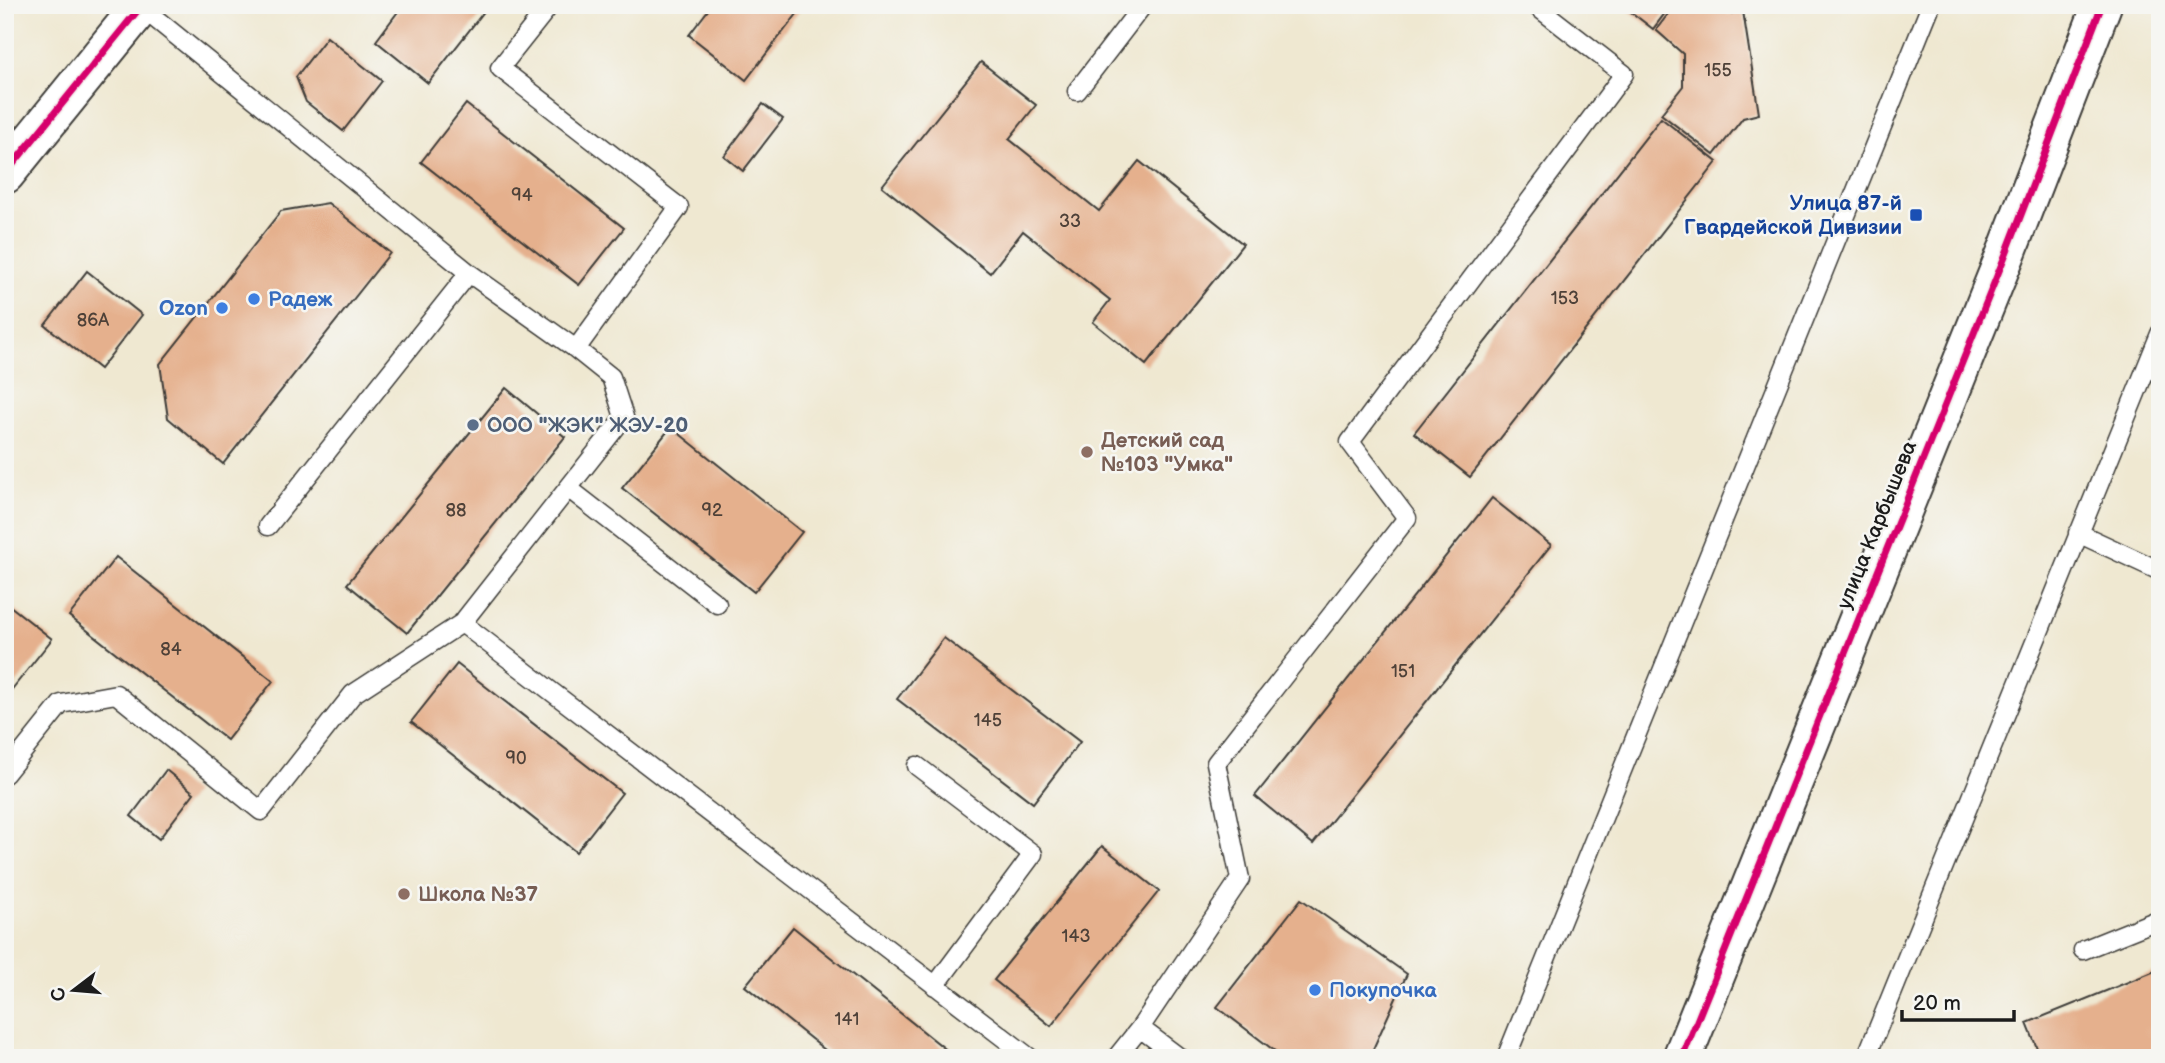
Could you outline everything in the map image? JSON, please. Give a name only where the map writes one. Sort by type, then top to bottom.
[{"type":"street","name":"улица Карбышева","points":[[1682,1058],[2007,251],[2102,5]]},
{"type":"street","points":[[11,156],[141,6]]},
{"type":"lane","points":[[550,5],[500,68],[679,206],[576,349]]},
{"type":"lane","points":[[1077,91],[1143,5]]},
{"type":"lane","points":[[1116,1058],[1140,1028],[1240,879],[1216,763],[1407,518],[1350,442],[1624,74],[1535,5]]},
{"type":"lane","points":[[1506,1058],[1931,5]]},
{"type":"lane","points":[[5,774],[61,704],[116,694],[261,811],[353,694],[463,623],[624,417],[611,377],[468,273],[141,6]]},
{"type":"lane","points":[[268,526],[468,273]]},
{"type":"lane","points":[[1866,1058],[2160,334]]},
{"type":"lane","points":[[568,488],[717,604]]},
{"type":"lane","points":[[2078,533],[2160,571]]},
{"type":"lane","points":[[463,623],[1030,1058]]},
{"type":"lane","points":[[917,766],[1033,854],[935,986]]},
{"type":"lane","points":[[2083,950],[2160,919]]},
{"type":"lane","points":[[1140,1028],[1180,1058]]},
{"type":"building","points":[[403,5],[489,5],[428,83],[376,41]]},
{"type":"building","points":[[712,5],[804,5],[746,80],[689,35]]},
{"type":"building","points":[[1622,5],[1671,5],[1653,29]]},
{"type":"building","points":[[1675,5],[1716,5],[1728,14],[1743,11],[1759,114],[1743,118],[1714,155],[1661,114],[1683,86],[1683,54],[1656,30]]},
{"type":"building","points":[[327,37],[382,81],[343,131],[306,102],[296,77]]},
{"type":"building","points":[[981,62],[1036,105],[1009,139],[1099,211],[1139,161],[1243,244],[1146,365],[1093,322],[1110,300],[1023,231],[990,273],[882,186]]},
{"type":"building","points":[[466,104],[624,228],[579,285],[421,162]]},
{"type":"building","points":[[763,104],[783,119],[743,171],[724,156]]},
{"type":"building","points":[[1661,118],[1717,162],[1470,477],[1414,433]]},
{"type":"building","points":[[328,203],[390,253],[223,464],[168,418],[160,364],[281,211]]},
{"type":"building","points":[[87,271],[142,315],[100,369],[45,325]]},
{"type":"building","points":[[506,388],[565,437],[407,633],[347,584]]},
{"type":"building","points":[[671,427],[802,532],[754,592],[622,488]]},
{"type":"building","points":[[1492,498],[1551,545],[1313,844],[1255,796]]},
{"type":"building","points":[[116,557],[273,681],[227,740],[69,616]]},
{"type":"building","points":[[5,602],[52,639],[5,698]]},
{"type":"building","points":[[944,638],[1080,742],[1033,803],[897,699]]},
{"type":"building","points":[[457,664],[622,793],[576,852],[411,722]]},
{"type":"building","points":[[166,770],[194,793],[159,839],[131,816]]},
{"type":"building","points":[[1102,846],[1159,891],[1051,1026],[994,980]]},
{"type":"building","name":"Покупочка","points":[[1301,899],[1407,974],[1369,1058],[1284,1058],[1217,1007]]},
{"type":"building","points":[[793,927],[949,1052],[944,1058],[835,1058],[745,986]]},
{"type":"building","points":[[2160,969],[2160,1054],[2151,1058],[2041,1058],[2027,1023]]},
{"type":"cycle path","points":[[5,174],[142,5]]},
{"type":"cycle path","points":[[1682,1058],[2007,251],[2102,5]]},
{"type":"place","name":"Улица 87-й Гвардейской Дивизии","points":[[1916,215]]},
{"type":"place","name":"Радеж","points":[[254,299]]},
{"type":"place","name":"Ozon","points":[[222,308]]},
{"type":"place","name":"ООО \"ЖЭК\" ЖЭУ-20","points":[[473,425]]},
{"type":"place","name":"Детский сад №103 \"Умка\"","points":[[1087,452]]},
{"type":"place","name":"Школа №37","points":[[404,894]]},
{"type":"place","name":"Покупочка","points":[[1315,990]]}]
